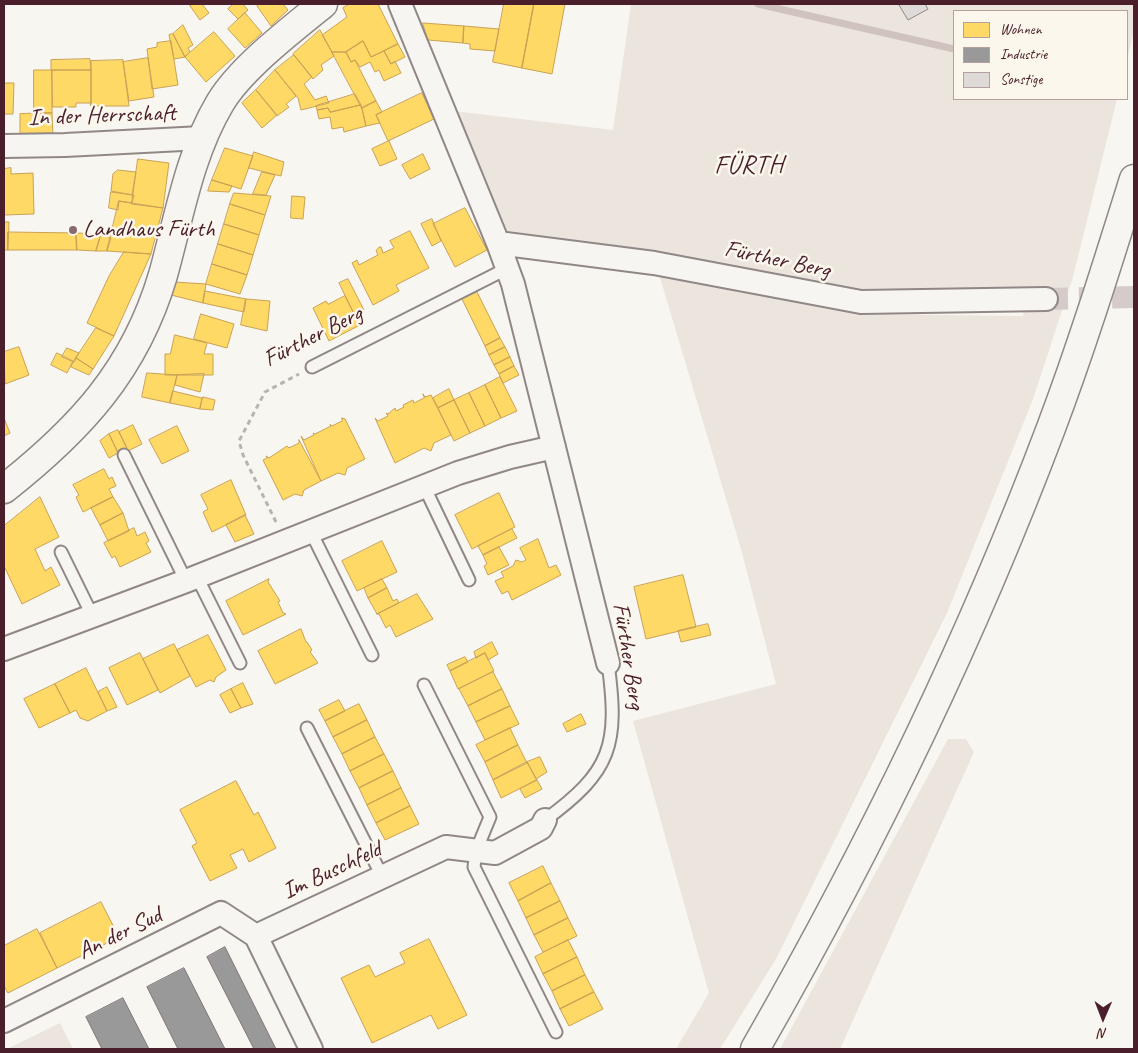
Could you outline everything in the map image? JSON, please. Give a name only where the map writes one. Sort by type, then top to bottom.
[{"type":"main road","points":[[4,489],[49,452],[88,413],[106,391],[134,346],[155,300],[202,138],[232,87],[322,4]]},
{"type":"main road","points":[[755,1049],[871,836],[932,711],[991,579],[1073,368],[1134,179]]},
{"type":"street","name":"Fürther Berg","points":[[400,4],[508,268],[608,663]]},
{"type":"street","name":"In der Herrschaft","points":[[4,146],[202,138]]},
{"type":"street","name":"Fürther Berg","points":[[498,243],[654,263],[861,302],[1046,298]]},
{"type":"street","points":[[4,649],[192,579],[424,486],[485,464],[554,447]]},
{"type":"street","name":"Im Buschfeld","points":[[256,936],[446,847],[494,853],[541,828],[545,820]]},
{"type":"street","name":"An der Sud","points":[[4,1021],[222,913],[256,936]]},
{"type":"street","points":[[256,936],[311,1049]]},
{"type":"lane","name":"Fürther Berg","points":[[312,367],[508,268]]},
{"type":"lane","points":[[124,455],[240,663]]},
{"type":"lane","points":[[424,486],[469,580]]},
{"type":"lane","points":[[311,532],[372,655]]},
{"type":"lane","points":[[61,552],[93,617]]},
{"type":"lane","name":"Fürther Berg","points":[[545,820],[581,793],[599,770],[608,751],[612,737],[612,716],[608,663]]},
{"type":"lane","points":[[424,685],[490,817],[476,851],[474,867],[556,1032]]},
{"type":"lane","points":[[307,728],[382,876]]},
{"type":"path","name":"Fürther Berg","points":[[286,542],[242,455],[239,441],[265,392],[312,367]]},
{"type":"shaded area","points":[[631,4],[1134,4],[1134,30],[1128,56],[1128,10],[953,10],[953,100],[1117,100],[1073,277],[1033,399],[947,613],[776,959],[720,1049],[676,1049],[709,993],[633,721],[776,684],[741,549],[658,271],[860,314],[1023,316],[1029,288],[893,295],[845,292],[621,247],[502,230],[454,111],[613,130]]},
{"type":"shaded area","points":[[948,739],[966,739],[974,752],[840,1049],[780,1049]]},
{"type":"shaded area","points":[[60,1023],[73,1049],[7,1049]]},
{"type":"building: Wohnen","points":[[202,4],[209,13],[200,20],[190,6]]},
{"type":"building: Wohnen","points":[[234,4],[243,4],[248,10],[238,19],[228,9]]},
{"type":"building: Wohnen","points":[[260,4],[283,4],[288,10],[271,26],[257,6]]},
{"type":"building: Wohnen","points":[[350,4],[378,4],[398,44],[371,57],[363,41],[346,52],[332,52],[322,35],[347,17],[343,8]]},
{"type":"building: Wohnen","points":[[504,4],[534,4],[522,68],[493,62]]},
{"type":"building: Wohnen","points":[[534,4],[565,4],[552,74],[522,68]]},
{"type":"building: Wohnen","points":[[245,13],[262,33],[245,48],[228,29]]},
{"type":"building: Wohnen","points":[[423,23],[464,26],[463,43],[428,40]]},
{"type":"building: Wohnen","points":[[183,25],[193,45],[188,48],[190,52],[185,57],[173,34]]},
{"type":"building: Wohnen","points":[[464,26],[499,29],[495,51],[470,49],[470,44],[463,43]]},
{"type":"building: Wohnen","points":[[320,30],[334,56],[321,65],[323,70],[313,79],[293,54]]},
{"type":"building: Wohnen","points":[[214,32],[235,56],[206,82],[185,57]]},
{"type":"building: Wohnen","points":[[173,34],[185,57],[174,59],[169,35]]},
{"type":"building: Wohnen","points":[[171,41],[178,85],[152,89],[147,49],[157,47],[157,43]]},
{"type":"building: Wohnen","points":[[363,41],[371,57],[384,51],[391,64],[395,61],[401,73],[384,81],[379,70],[375,72],[370,62],[360,67],[355,60],[351,62],[346,52]]},
{"type":"building: Wohnen","points":[[398,44],[405,57],[391,64],[384,51]]},
{"type":"building: Wohnen","points":[[332,52],[346,52],[351,62],[355,60],[376,101],[362,108]]},
{"type":"building: Wohnen","points":[[294,55],[312,77],[304,84],[315,100],[326,96],[329,103],[301,110],[298,98],[275,70]]},
{"type":"building: Wohnen","points":[[148,58],[154,97],[129,101],[123,62]]},
{"type":"building: Wohnen","points":[[90,59],[91,70],[51,70],[51,60]]},
{"type":"building: Wohnen","points":[[123,60],[129,106],[91,106],[91,61]]},
{"type":"building: Wohnen","points":[[34,70],[52,70],[52,113],[34,114]]},
{"type":"building: Wohnen","points":[[52,70],[91,70],[91,106],[90,103],[76,103],[76,107],[53,107]]},
{"type":"building: Wohnen","points":[[275,70],[296,96],[286,104],[289,107],[277,116],[256,90]]},
{"type":"building: Wohnen","points":[[4,83],[14,83],[13,114],[4,114]]},
{"type":"building: Wohnen","points":[[256,90],[277,115],[262,128],[242,103]]},
{"type":"building: Wohnen","points":[[422,93],[434,119],[388,141],[376,115]]},
{"type":"building: Wohnen","points":[[355,94],[361,105],[330,112],[328,108],[317,110],[316,106]]},
{"type":"building: Wohnen","points":[[376,101],[382,112],[376,115],[380,123],[366,126],[362,108]]},
{"type":"building: Wohnen","points":[[361,105],[366,126],[344,132],[343,127],[332,129],[330,117],[319,119],[317,110],[328,108],[330,112]]},
{"type":"building: Wohnen","points":[[52,113],[53,135],[20,135],[20,114]]},
{"type":"building: Wohnen","points":[[389,141],[397,159],[380,166],[372,149]]},
{"type":"building: Wohnen","points":[[225,148],[253,156],[241,189],[212,180]]},
{"type":"building: Wohnen","points":[[254,152],[284,162],[281,176],[249,168]]},
{"type":"building: Wohnen","points":[[423,154],[430,169],[410,179],[402,165]]},
{"type":"building: Wohnen","points":[[138,159],[169,163],[163,208],[132,204]]},
{"type":"building: Wohnen","points":[[11,168],[11,174],[33,173],[34,214],[4,215],[4,169]]},
{"type":"building: Wohnen","points":[[118,170],[136,172],[132,195],[111,191],[113,174]]},
{"type":"building: Wohnen","points":[[262,172],[275,175],[266,195],[253,194]]},
{"type":"building: Wohnen","points":[[212,180],[232,186],[229,192],[208,191]]},
{"type":"building: Wohnen","points":[[111,192],[134,195],[132,203],[119,201],[118,210],[109,208]]},
{"type":"building: Wohnen","points":[[234,193],[271,196],[265,215],[230,204]]},
{"type":"building: Wohnen","points":[[292,196],[305,197],[303,219],[291,218]]},
{"type":"building: Wohnen","points":[[119,201],[163,208],[151,254],[107,251]]},
{"type":"building: Wohnen","points":[[230,204],[265,215],[259,235],[224,224]]},
{"type":"building: Wohnen","points":[[465,208],[487,250],[455,267],[433,224]]},
{"type":"building: Wohnen","points":[[432,219],[441,241],[432,246],[421,224]]},
{"type":"building: Wohnen","points":[[4,222],[9,222],[8,250],[4,250]]},
{"type":"building: Wohnen","points":[[224,224],[259,235],[253,255],[218,244]]},
{"type":"building: Wohnen","points":[[410,231],[429,268],[396,285],[399,291],[373,305],[352,263],[357,260],[359,265],[378,255],[376,251],[379,247],[381,247],[383,253],[394,248],[390,241]]},
{"type":"building: Wohnen","points":[[8,232],[76,233],[77,250],[8,250]]},
{"type":"building: Wohnen","points":[[76,233],[101,234],[96,251],[77,250]]},
{"type":"building: Wohnen","points":[[101,235],[111,238],[107,251],[96,251]]},
{"type":"building: Wohnen","points":[[218,244],[253,255],[247,275],[212,264]]},
{"type":"building: Wohnen","points":[[124,252],[151,254],[114,336],[87,323],[109,276]]},
{"type":"building: Wohnen","points":[[212,264],[247,275],[240,294],[206,284]]},
{"type":"building: Wohnen","points":[[348,279],[364,310],[354,314],[339,283]]},
{"type":"building: Wohnen","points":[[174,282],[206,284],[203,303],[171,295]]},
{"type":"building: Wohnen","points":[[205,291],[246,299],[244,312],[203,303]]},
{"type":"building: Wohnen","points":[[477,292],[500,338],[485,346],[462,299]]},
{"type":"building: Wohnen","points":[[345,296],[360,325],[329,341],[313,308],[326,301],[328,304]]},
{"type":"building: Wohnen","points":[[246,299],[270,301],[267,331],[241,325]]},
{"type":"building: Wohnen","points":[[201,314],[234,324],[227,348],[194,339]]},
{"type":"building: Wohnen","points":[[96,328],[114,336],[93,369],[76,358]]},
{"type":"building: Wohnen","points":[[175,335],[207,343],[204,354],[213,354],[213,375],[165,375],[165,354],[170,354]]},
{"type":"building: Wohnen","points":[[500,338],[505,347],[489,355],[485,346]]},
{"type":"building: Wohnen","points":[[19,347],[29,375],[5,384],[4,352]]},
{"type":"building: Wohnen","points":[[505,347],[510,357],[494,365],[489,355]]},
{"type":"building: Wohnen","points":[[67,348],[79,353],[74,362],[62,357]]},
{"type":"building: Wohnen","points":[[57,353],[73,361],[67,373],[51,365]]},
{"type":"building: Wohnen","points":[[510,357],[514,366],[499,374],[494,365]]},
{"type":"building: Wohnen","points":[[76,358],[93,369],[89,375],[71,367]]},
{"type":"building: Wohnen","points":[[514,366],[519,375],[503,383],[499,374]]},
{"type":"building: Wohnen","points":[[147,373],[177,375],[170,403],[142,397]]},
{"type":"building: Wohnen","points":[[204,374],[200,392],[175,385],[177,375]]},
{"type":"building: Wohnen","points":[[500,377],[517,411],[501,418],[485,385]]},
{"type":"building: Wohnen","points":[[485,385],[501,418],[485,426],[469,393]]},
{"type":"building: Wohnen","points":[[449,389],[454,400],[438,408],[433,398]]},
{"type":"building: Wohnen","points":[[173,391],[202,398],[200,409],[170,403]]},
{"type":"building: Wohnen","points":[[469,393],[485,426],[470,433],[454,400]]},
{"type":"building: Wohnen","points":[[423,394],[425,397],[431,395],[451,435],[434,443],[431,451],[424,448],[395,463],[375,418],[378,421],[388,416],[386,413],[388,414],[395,408],[396,411],[413,400],[414,403],[424,398]]},
{"type":"building: Wohnen","points":[[203,397],[215,400],[213,410],[200,409]]},
{"type":"building: Wohnen","points":[[454,400],[470,433],[454,441],[438,408]]},
{"type":"building: Wohnen","points":[[4,418],[10,433],[4,436]]},
{"type":"building: Wohnen","points":[[342,418],[345,419],[365,459],[347,468],[345,475],[338,473],[321,481],[301,436],[304,440],[314,435],[313,433],[315,434],[331,426],[330,424],[332,426],[342,421]]},
{"type":"building: Wohnen","points":[[133,425],[142,444],[128,451],[119,432]]},
{"type":"building: Wohnen","points":[[177,426],[189,451],[162,464],[149,440]]},
{"type":"building: Wohnen","points":[[118,430],[127,448],[118,453],[109,434]]},
{"type":"building: Wohnen","points":[[109,434],[118,453],[109,458],[100,441]]},
{"type":"building: Wohnen","points":[[299,440],[321,481],[304,490],[302,496],[295,494],[283,500],[263,460],[267,458],[266,456],[269,458],[287,446],[289,448],[299,443]]},
{"type":"building: Wohnen","points":[[104,469],[109,479],[112,477],[116,486],[109,489],[113,497],[83,512],[76,497],[79,495],[73,485]]},
{"type":"building: Wohnen","points":[[231,480],[246,515],[212,532],[203,512],[208,509],[201,495]]},
{"type":"building: Wohnen","points":[[499,493],[515,527],[472,549],[455,515]]},
{"type":"building: Wohnen","points":[[40,497],[59,537],[35,549],[45,571],[51,567],[60,585],[22,604],[4,566],[4,526]]},
{"type":"building: Wohnen","points":[[113,497],[123,513],[100,525],[91,508]]},
{"type":"building: Wohnen","points":[[123,513],[129,531],[108,541],[100,525]]},
{"type":"building: Wohnen","points":[[245,515],[254,534],[235,542],[226,525]]},
{"type":"building: Wohnen","points":[[134,528],[137,536],[145,532],[149,541],[146,543],[151,552],[120,567],[115,556],[112,558],[104,543]]},
{"type":"building: Wohnen","points":[[512,529],[517,538],[483,555],[478,546]]},
{"type":"building: Wohnen","points":[[538,539],[549,568],[556,565],[561,575],[512,600],[508,591],[502,594],[495,581],[504,577],[501,572],[513,566],[516,560],[522,562],[526,560],[520,548]]},
{"type":"building: Wohnen","points":[[382,541],[397,572],[357,591],[342,561]]},
{"type":"building: Wohnen","points":[[499,547],[509,565],[488,575],[484,566],[487,564],[483,555]]},
{"type":"building: Wohnen","points":[[683,575],[696,627],[646,639],[634,587]]},
{"type":"building: Wohnen","points":[[269,579],[268,582],[280,601],[278,602],[283,613],[286,614],[243,635],[226,601]]},
{"type":"building: Wohnen","points":[[382,579],[387,588],[368,598],[364,588]]},
{"type":"building: Wohnen","points":[[387,588],[393,601],[397,599],[399,603],[377,614],[368,598]]},
{"type":"building: Wohnen","points":[[417,594],[433,619],[396,637],[390,625],[386,628],[379,614],[377,614]]},
{"type":"building: Wohnen","points":[[708,624],[711,635],[681,642],[678,631]]},
{"type":"building: Wohnen","points":[[301,629],[306,642],[312,650],[310,652],[318,663],[275,684],[258,651]]},
{"type":"building: Wohnen","points":[[208,635],[226,670],[216,677],[214,682],[210,680],[196,687],[177,650]]},
{"type":"building: Wohnen","points":[[492,642],[498,654],[488,660],[485,653],[476,658],[474,652]]},
{"type":"building: Wohnen","points":[[174,644],[190,676],[160,693],[143,659]]},
{"type":"building: Wohnen","points":[[140,653],[158,690],[127,705],[109,668]]},
{"type":"building: Wohnen","points":[[485,653],[494,671],[458,689],[450,671]]},
{"type":"building: Wohnen","points":[[465,657],[468,662],[450,671],[447,665]]},
{"type":"building: Wohnen","points":[[86,668],[107,711],[88,721],[80,718],[76,710],[70,713],[55,684]]},
{"type":"building: Wohnen","points":[[493,672],[502,689],[468,706],[459,689]]},
{"type":"building: Wohnen","points":[[243,683],[253,704],[241,708],[231,689]]},
{"type":"building: Wohnen","points":[[55,684],[70,713],[39,728],[24,699]]},
{"type":"building: Wohnen","points":[[107,687],[117,707],[107,711],[98,692]]},
{"type":"building: Wohnen","points":[[231,689],[241,708],[230,713],[220,695]]},
{"type":"building: Wohnen","points":[[502,689],[510,706],[476,722],[468,706]]},
{"type":"building: Wohnen","points":[[339,700],[345,711],[325,721],[319,710]]},
{"type":"building: Wohnen","points":[[359,704],[367,720],[333,737],[325,721]]},
{"type":"building: Wohnen","points":[[510,706],[519,724],[485,740],[476,722]]},
{"type":"building: Wohnen","points":[[581,714],[586,724],[567,732],[563,724]]},
{"type":"building: Wohnen","points":[[367,720],[375,737],[342,754],[333,737]]},
{"type":"building: Wohnen","points":[[510,728],[518,745],[485,762],[476,745]]},
{"type":"building: Wohnen","points":[[375,737],[384,754],[350,771],[342,754]]},
{"type":"building: Wohnen","points":[[518,745],[527,763],[493,780],[485,762]]},
{"type":"building: Wohnen","points":[[384,754],[393,771],[359,788],[350,771]]},
{"type":"building: Wohnen","points":[[540,757],[547,772],[536,779],[527,762]]},
{"type":"building: Wohnen","points":[[527,762],[537,780],[501,798],[493,780]]},
{"type":"building: Wohnen","points":[[393,771],[401,788],[367,805],[359,788]]},
{"type":"building: Wohnen","points":[[537,780],[542,789],[525,798],[520,789]]},
{"type":"building: Wohnen","points":[[236,781],[254,815],[258,812],[276,848],[249,862],[243,849],[230,855],[237,868],[210,881],[192,846],[197,843],[180,810]]},
{"type":"building: Wohnen","points":[[401,788],[410,806],[376,823],[367,805]]},
{"type":"building: Wohnen","points":[[410,806],[419,824],[385,840],[376,823]]},
{"type":"building: Wohnen","points":[[543,866],[551,883],[518,901],[509,883]]},
{"type":"building: Wohnen","points":[[551,883],[560,901],[526,918],[518,901]]},
{"type":"building: Wohnen","points":[[560,901],[568,918],[534,935],[526,918]]},
{"type":"building: Wohnen","points":[[101,902],[119,937],[57,968],[40,933]]},
{"type":"building: Wohnen","points":[[568,918],[577,936],[543,952],[534,935]]},
{"type":"building: Wohnen","points":[[37,929],[57,968],[8,993],[4,986],[4,946]]},
{"type":"building: Wohnen","points":[[429,939],[467,1015],[438,1029],[431,1015],[372,1043],[341,978],[369,965],[375,977],[405,963],[400,953]]},
{"type":"building: Wohnen","points":[[568,940],[577,957],[543,974],[535,957]]},
{"type":"building: Wohnen","points":[[577,957],[585,975],[552,991],[543,974]]},
{"type":"building: Wohnen","points":[[585,975],[594,992],[560,1009],[552,991]]},
{"type":"building: Wohnen","points":[[594,992],[603,1009],[569,1026],[560,1009]]},
{"type":"building: Industrie","points":[[225,947],[276,1049],[254,1049],[207,957]]},
{"type":"building: Industrie","points":[[184,968],[225,1049],[178,1049],[147,987]]},
{"type":"building: Industrie","points":[[123,998],[149,1049],[102,1049],[86,1017]]},
{"type":"building: Sonstige","points":[[925,4],[928,9],[908,20],[899,5]]},
{"type":"waterway","points":[[758,4],[953,49]]},
{"type":"tunnel","points":[[1046,299],[1134,297]]},
{"type":"place","name":"Landhaus Fürth","points":[[73,230]]},
{"type":"district","name":"FÜRTH","points":[[749,166]]}]
